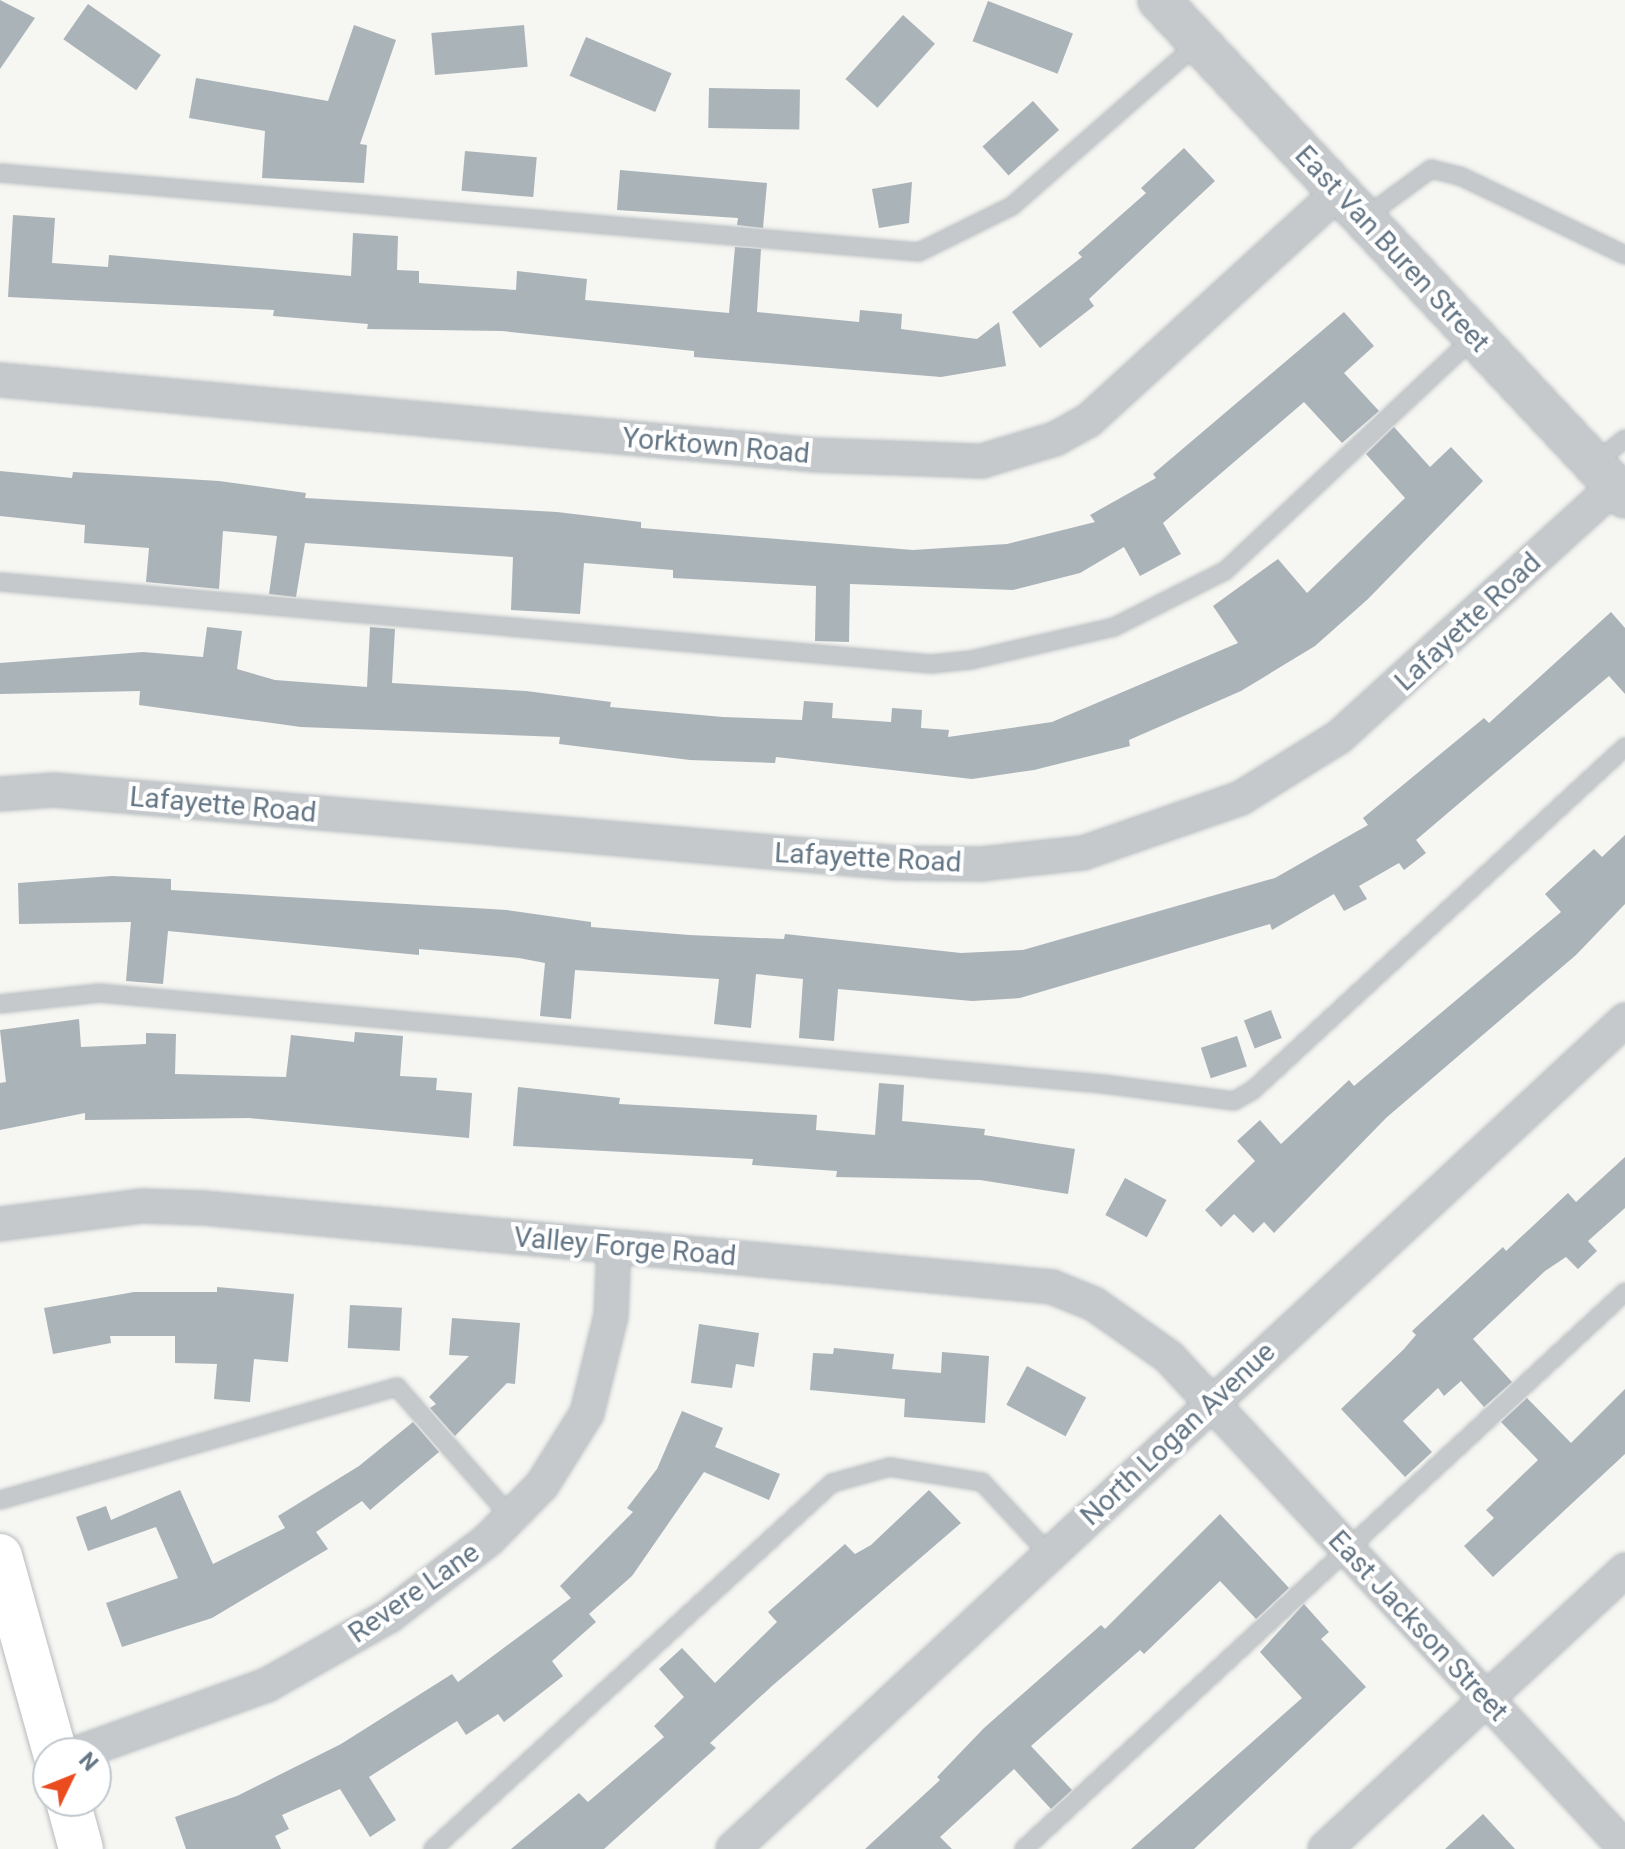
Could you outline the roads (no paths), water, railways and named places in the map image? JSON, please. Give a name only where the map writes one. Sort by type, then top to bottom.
[{"type":"main road","points":[[0,1556],[51,1737]]},
{"type":"main road","points":[[72,1817],[81,1849]]},
{"type":"street","name":"East Van Buren Street","points":[[1159,0],[1611,482]]},
{"type":"street","name":"Yorktown Road","points":[[0,380],[843,458],[982,461],[1055,439],[1089,420],[1351,206]]},
{"type":"street","name":"Lafayette Road","points":[[0,794],[54,790],[898,863],[981,864],[1083,853],[1241,798],[1339,737],[1611,482]]},
{"type":"street","name":"North Logan Avenue","points":[[733,1849],[1625,1020]]},
{"type":"street","name":"Valley Forge Road","points":[[0,1224],[95,1210],[204,1208],[1052,1287],[1136,1330],[1211,1403]]},
{"type":"street","name":"Revere Lane","points":[[112,1742],[207,1710],[328,1652],[445,1578],[511,1517],[550,1474],[587,1413],[611,1316],[614,1247]]},
{"type":"street","name":"East Jackson Street","points":[[1211,1403],[1622,1846]]},
{"type":"street","points":[[1325,1849],[1625,1570]]},
{"type":"lane","points":[[0,173],[919,252],[1012,206],[1199,43]]},
{"type":"lane","points":[[1351,206],[1431,169],[1460,176],[1625,255]]},
{"type":"lane","points":[[0,582],[931,664],[971,660],[1114,627],[1225,571],[1474,337]]},
{"type":"lane","points":[[1611,482],[1625,439]]},
{"type":"lane","points":[[0,1004],[99,993],[1057,1079],[1234,1101],[1253,1090],[1625,747]]},
{"type":"lane","points":[[1024,1849],[1625,1292]]},
{"type":"lane","points":[[0,1500],[397,1387],[511,1517]]},
{"type":"lane","points":[[433,1849],[832,1483],[890,1467],[982,1482],[1049,1554]]}]
